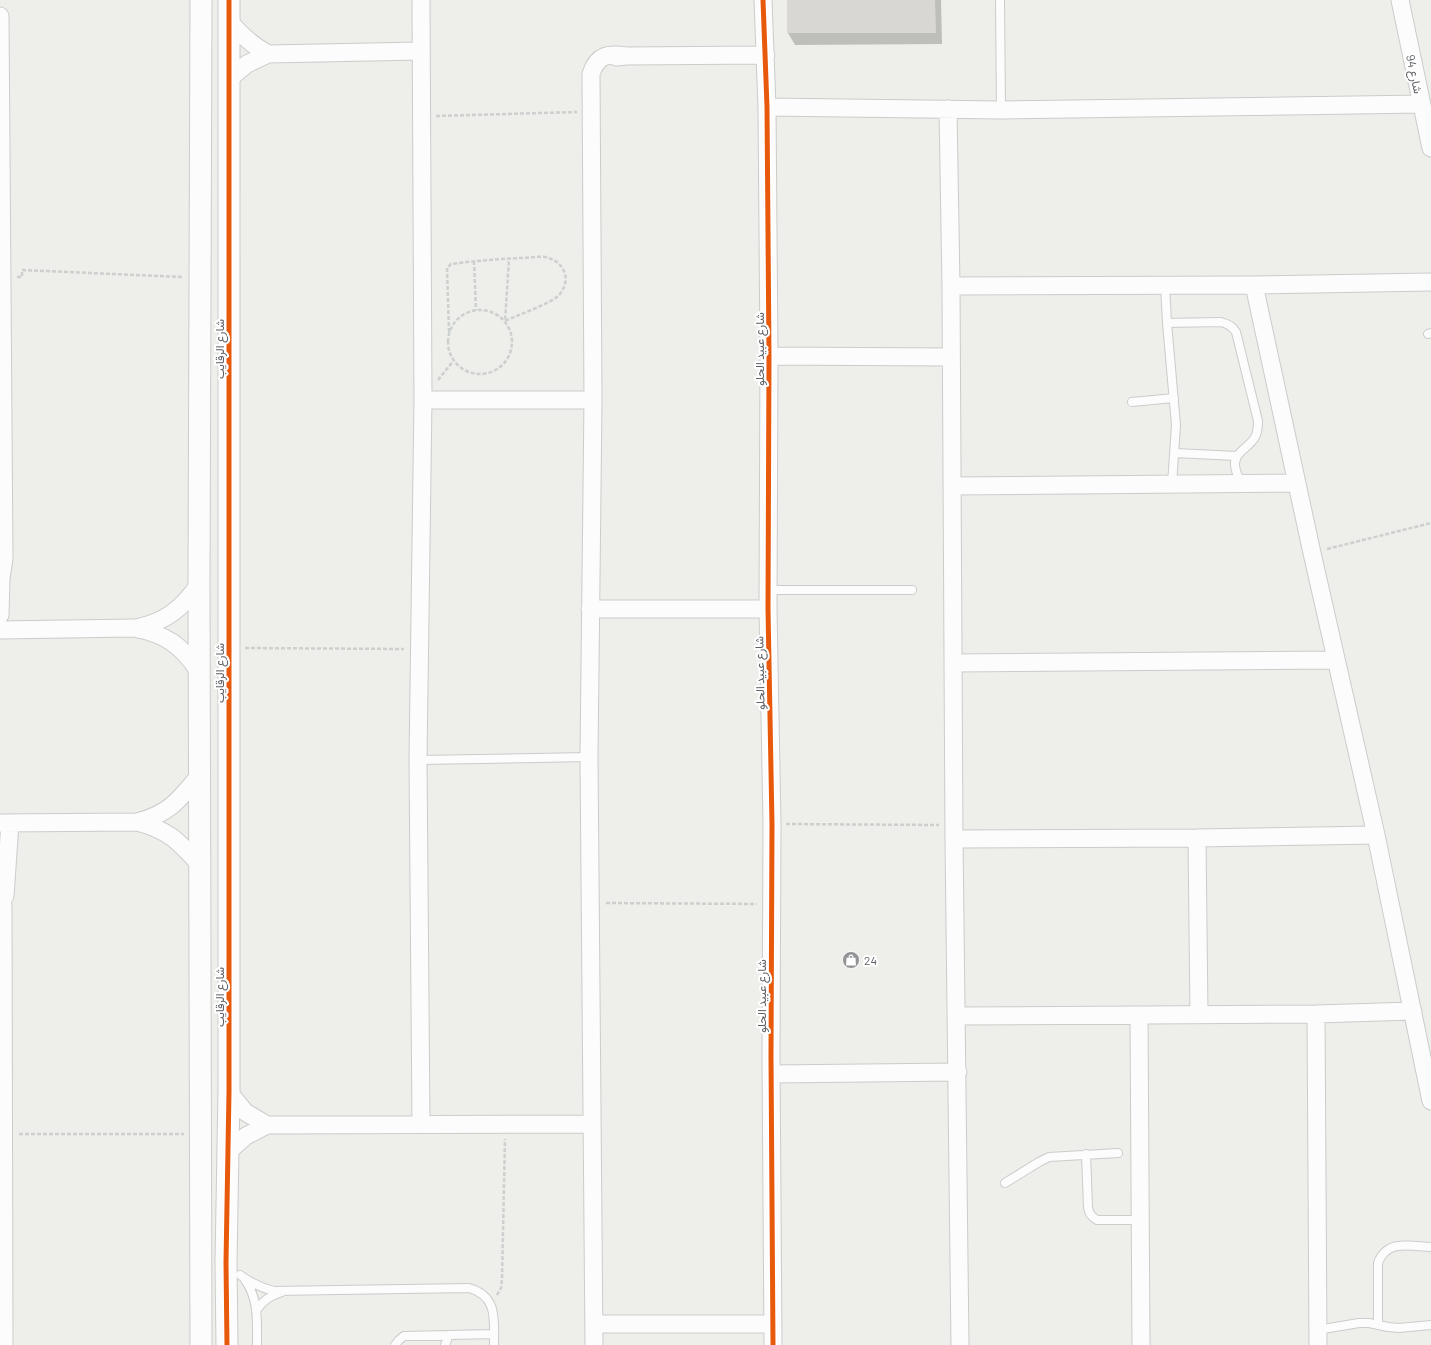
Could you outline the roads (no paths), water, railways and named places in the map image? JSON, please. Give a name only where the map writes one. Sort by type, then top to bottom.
[{"type":"street","name":"شارع الرقايب","points":[[201,0],[199,584],[201,1345]]},
{"type":"street","points":[[421,0],[423,400],[418,760],[421,1124]]},
{"type":"street","name":"شارع عبيد الحلو","points":[[763,0],[767,107],[769,356],[768,609],[772,824],[771,1074],[773,1345]]},
{"type":"street","name":"شارع 94","points":[[1400,0],[1431,148]]},
{"type":"street","name":"شارع الرقايب","points":[[227,1345],[233,1268],[228,1152],[229,10]]},
{"type":"street","points":[[229,10],[237,31],[256,48],[268,54]]},
{"type":"street","points":[[0,16],[4,559],[1,578],[0,616]]},
{"type":"street","points":[[229,78],[247,64],[268,54],[422,51]]},
{"type":"street","points":[[594,1345],[589,757],[593,400],[592,104],[596,74],[608,61],[616,57],[766,55]]},
{"type":"street","points":[[767,107],[1001,110],[1422,104]]},
{"type":"street","points":[[948,109],[951,286],[954,832],[960,1345]]},
{"type":"street","points":[[951,286],[1254,285],[1431,282]]},
{"type":"street","points":[[1254,285],[1335,660],[1376,836],[1431,1101]]},
{"type":"street","points":[[769,356],[951,357]]},
{"type":"street","points":[[423,400],[593,400]]},
{"type":"street","points":[[952,486],[1297,483]]},
{"type":"street","points":[[4,559],[8,572],[9,585],[5,630],[134,628],[150,625],[165,618],[178,609],[190,598],[199,584]]},
{"type":"street","points":[[590,609],[768,609]]},
{"type":"street","points":[[134,628],[150,631],[166,637],[179,646],[191,658],[199,672]]},
{"type":"street","points":[[953,663],[1335,660]]},
{"type":"street","points":[[3,906],[7,879],[5,823],[137,822],[164,812],[175,804],[199,776]]},
{"type":"street","points":[[137,822],[162,830],[173,837],[200,866]]},
{"type":"street","points":[[954,832],[1197,838],[1376,836]]},
{"type":"street","points":[[1197,838],[1199,1015]]},
{"type":"street","points":[[0,882],[3,906],[2,1018],[4,1134],[4,1345]]},
{"type":"street","points":[[957,1016],[1316,1014],[1413,1011]]},
{"type":"street","points":[[1316,1014],[1317,1337]]},
{"type":"street","points":[[1139,1015],[1141,1345]]},
{"type":"street","points":[[771,1074],[958,1072]]},
{"type":"street","points":[[229,1092],[245,1112],[267,1125]]},
{"type":"street","points":[[228,1152],[246,1136],[267,1125],[592,1124]]},
{"type":"street","points":[[594,1324],[773,1324]]},
{"type":"lane","points":[[1000,0],[1001,110]]},
{"type":"lane","points":[[1165,285],[1176,425],[1172,484]]},
{"type":"lane","points":[[1167,323],[1221,322],[1232,327],[1236,332],[1258,427],[1255,437],[1237,456],[1235,466],[1241,483]]},
{"type":"lane","points":[[1132,402],[1174,398]]},
{"type":"lane","points":[[1175,453],[1237,456]]},
{"type":"lane","points":[[769,590],[912,590]]},
{"type":"lane","points":[[418,760],[589,757]]},
{"type":"lane","points":[[1004,1183],[1049,1157],[1118,1153]]},
{"type":"lane","points":[[1086,1154],[1088,1212],[1092,1217],[1097,1220],[1140,1220]]},
{"type":"lane","points":[[1378,1325],[1378,1263],[1381,1256],[1386,1250],[1393,1247],[1431,1247]]},
{"type":"lane","points":[[233,1268],[250,1282],[262,1288],[274,1291],[469,1288],[478,1290],[485,1295],[491,1303],[493,1311],[494,1345]]},
{"type":"lane","points":[[233,1268],[252,1290],[256,1311],[257,1345]]},
{"type":"lane","points":[[256,1311],[261,1303],[276,1294],[287,1291]]},
{"type":"lane","points":[[1317,1337],[1359,1323],[1399,1328],[1431,1325]]},
{"type":"lane","points":[[394,1345],[404,1336],[494,1334]]},
{"type":"lane","points":[[445,1345],[449,1335]]},
{"type":"place","name":"24","points":[[851,960]]}]
